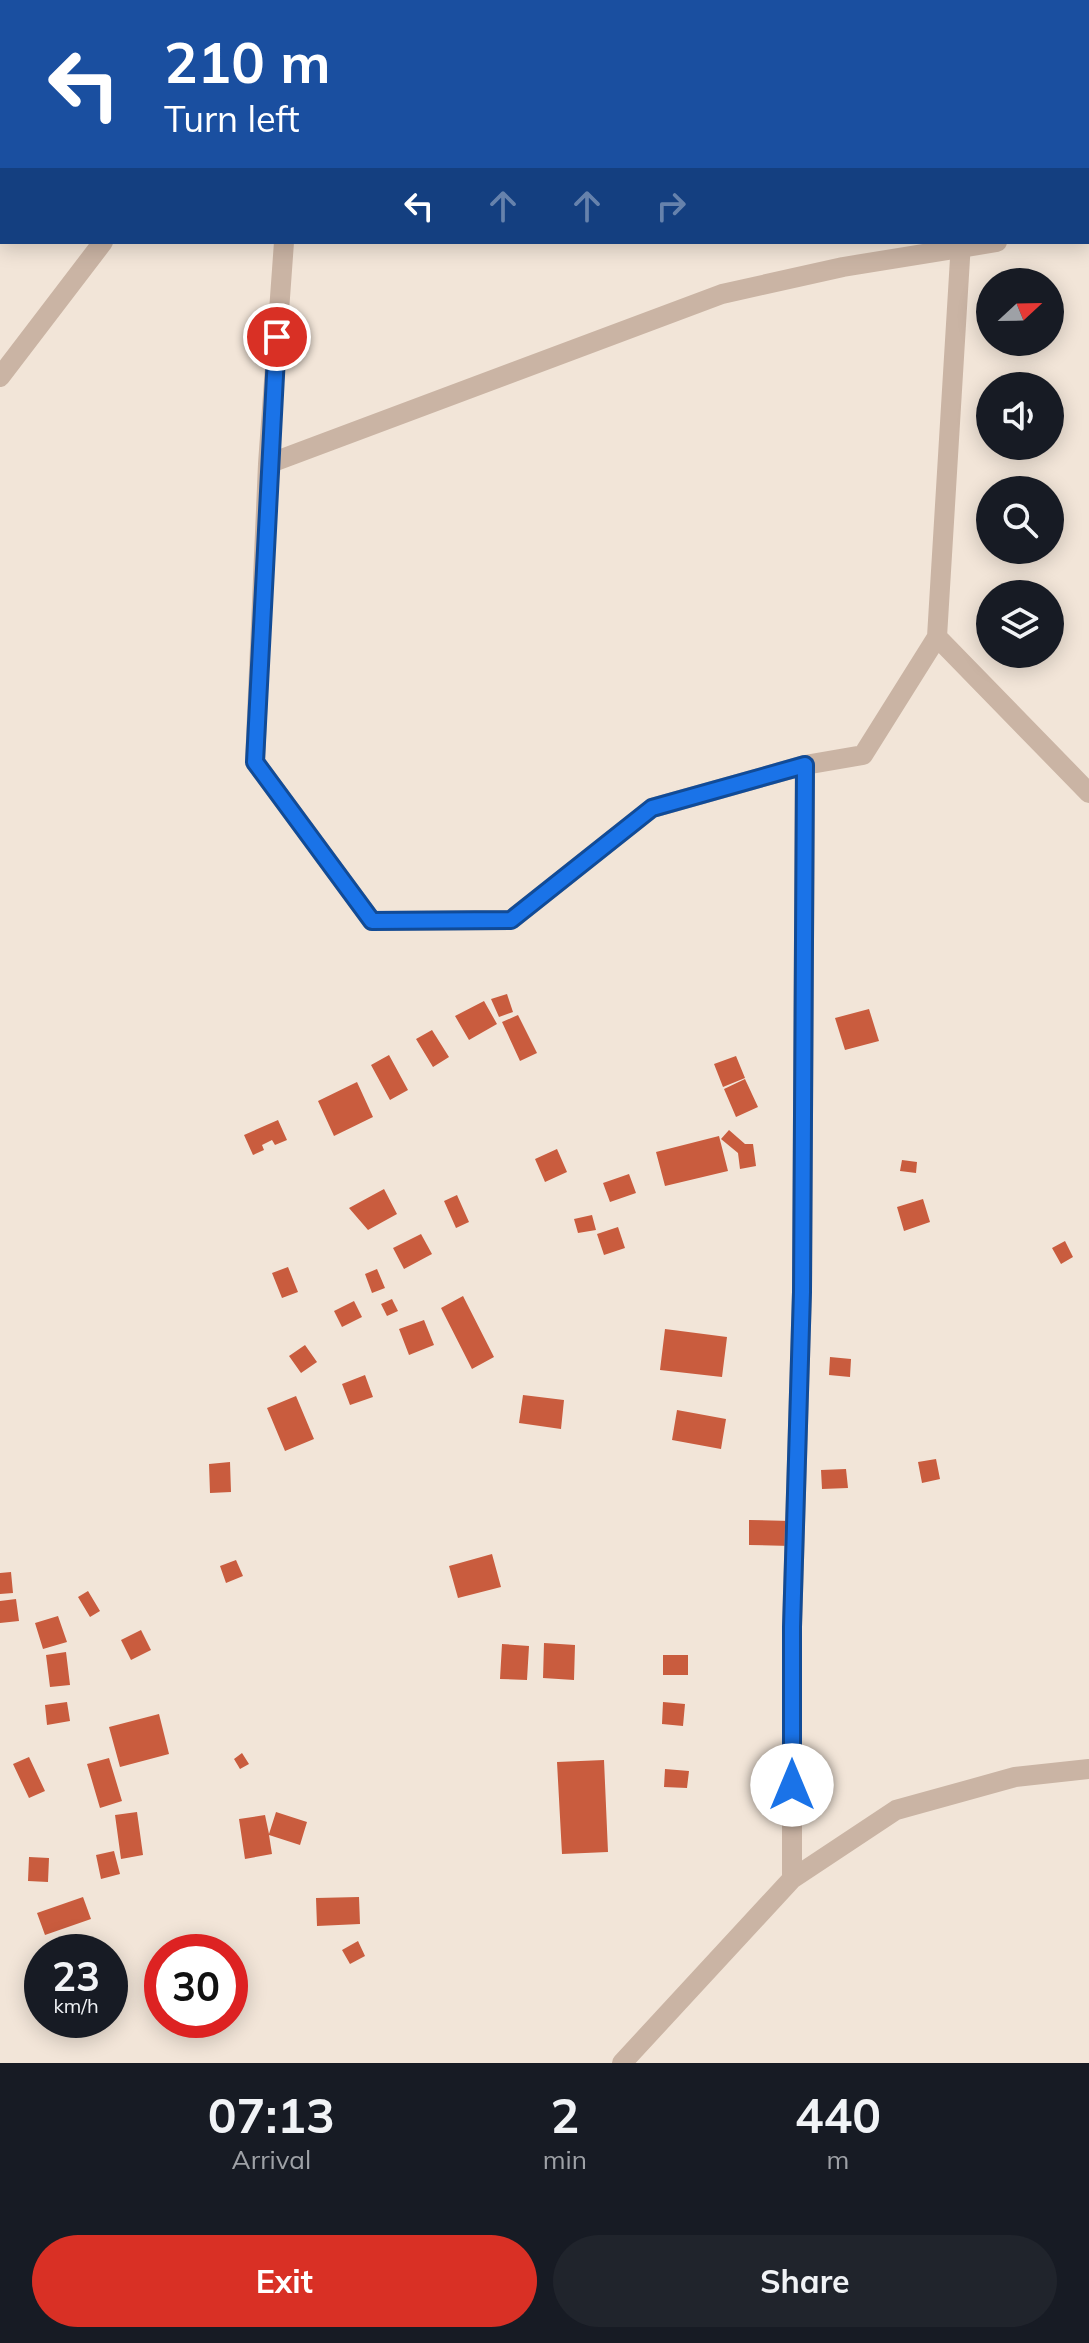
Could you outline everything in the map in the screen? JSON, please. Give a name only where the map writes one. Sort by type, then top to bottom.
[{"type":"street","points":[[0,377],[101,244]]},
{"type":"street","points":[[268,464],[722,294],[962,245],[937,637],[863,755],[805,765],[652,808],[511,920],[372,921],[255,762],[268,464],[284,244]]},
{"type":"street","points":[[937,637],[1089,793]]},
{"type":"street","points":[[792,1879],[792,1627],[802,1292],[805,765]]},
{"type":"street","points":[[622,2063],[792,1879],[896,1810],[1015,1777],[1089,1769]]},
{"type":"building","points":[[507,994],[513,1012],[499,1017],[491,999]]},
{"type":"building","points":[[484,1001],[497,1024],[469,1040],[455,1016]]},
{"type":"building","points":[[869,1009],[879,1041],[845,1050],[835,1018]]},
{"type":"building","points":[[518,1015],[537,1053],[520,1061],[502,1022]]},
{"type":"building","points":[[432,1030],[449,1057],[433,1067],[416,1039]]},
{"type":"building","points":[[389,1055],[408,1090],[390,1100],[371,1065]]},
{"type":"building","points":[[736,1056],[745,1078],[723,1087],[714,1064]]},
{"type":"building","points":[[745,1079],[758,1107],[736,1117],[724,1089]]},
{"type":"building","points":[[357,1082],[373,1117],[334,1136],[318,1101]]},
{"type":"building","points":[[278,1120],[287,1140],[275,1145],[272,1140],[262,1145],[264,1150],[253,1155],[244,1135]]},
{"type":"building","points":[[729,1130],[745,1144],[753,1144],[756,1166],[740,1169],[738,1153],[721,1139]]},
{"type":"building","points":[[719,1136],[728,1171],[665,1186],[656,1152]]},
{"type":"building","points":[[557,1149],[567,1172],[545,1182],[535,1159]]},
{"type":"building","points":[[902,1160],[917,1162],[916,1173],[900,1171]]},
{"type":"building","points":[[629,1174],[636,1193],[610,1202],[603,1183]]},
{"type":"building","points":[[384,1189],[397,1214],[368,1230],[349,1208]]},
{"type":"building","points":[[457,1195],[469,1222],[456,1228],[444,1201]]},
{"type":"building","points":[[923,1199],[930,1222],[904,1231],[897,1207]]},
{"type":"building","points":[[592,1215],[596,1230],[578,1233],[574,1219]]},
{"type":"building","points":[[618,1227],[625,1248],[604,1255],[597,1234]]},
{"type":"building","points":[[421,1234],[432,1254],[404,1269],[393,1248]]},
{"type":"building","points":[[1065,1241],[1073,1257],[1061,1264],[1052,1248]]},
{"type":"building","points":[[288,1267],[298,1292],[282,1298],[272,1273]]},
{"type":"building","points":[[377,1269],[385,1288],[372,1293],[365,1274]]},
{"type":"building","points":[[463,1296],[494,1357],[472,1369],[441,1308]]},
{"type":"building","points":[[392,1299],[398,1311],[387,1316],[381,1304]]},
{"type":"building","points":[[354,1301],[362,1317],[342,1327],[334,1311]]},
{"type":"building","points":[[424,1320],[434,1345],[409,1355],[399,1329]]},
{"type":"building","points":[[665,1329],[727,1337],[722,1377],[660,1370]]},
{"type":"building","points":[[305,1345],[317,1362],[301,1373],[289,1356]]},
{"type":"building","points":[[830,1357],[851,1359],[850,1377],[829,1375]]},
{"type":"building","points":[[365,1375],[373,1397],[350,1405],[342,1384]]},
{"type":"building","points":[[523,1395],[564,1400],[561,1429],[519,1423]]},
{"type":"building","points":[[296,1396],[314,1439],[285,1451],[267,1408]]},
{"type":"building","points":[[677,1410],[726,1419],[721,1449],[672,1440]]},
{"type":"building","points":[[936,1459],[940,1479],[922,1483],[918,1462]]},
{"type":"building","points":[[230,1462],[231,1492],[210,1493],[209,1464]]},
{"type":"building","points":[[846,1469],[848,1488],[822,1489],[821,1470]]},
{"type":"building","points":[[749,1520],[791,1521],[791,1546],[749,1545]]},
{"type":"building","points":[[492,1554],[501,1587],[458,1598],[449,1566]]},
{"type":"building","points":[[236,1560],[243,1576],[226,1583],[220,1566]]},
{"type":"building","points":[[11,1572],[13,1593],[0,1594],[0,1573]]},
{"type":"building","points":[[88,1591],[100,1611],[90,1617],[78,1597]]},
{"type":"building","points":[[16,1599],[19,1621],[0,1623],[0,1601]]},
{"type":"building","points":[[58,1616],[67,1642],[43,1649],[35,1623]]},
{"type":"building","points":[[141,1630],[151,1650],[131,1660],[121,1640]]},
{"type":"building","points":[[544,1643],[575,1645],[574,1680],[543,1678]]},
{"type":"building","points":[[502,1644],[529,1646],[527,1680],[500,1679]]},
{"type":"building","points":[[66,1652],[70,1685],[50,1687],[46,1655]]},
{"type":"building","points":[[663,1655],[688,1655],[688,1675],[663,1675]]},
{"type":"building","points":[[67,1702],[70,1721],[47,1725],[45,1705]]},
{"type":"building","points":[[663,1702],[685,1704],[683,1726],[662,1724]]},
{"type":"building","points":[[159,1714],[169,1754],[120,1767],[109,1727]]},
{"type":"building","points":[[242,1753],[249,1764],[240,1769],[234,1759]]},
{"type":"building","points":[[29,1757],[45,1791],[29,1798],[13,1764]]},
{"type":"building","points":[[109,1758],[122,1801],[100,1808],[87,1764]]},
{"type":"building","points":[[604,1760],[608,1852],[562,1854],[557,1762]]},
{"type":"building","points":[[665,1769],[689,1771],[687,1788],[664,1787]]},
{"type":"building","points":[[137,1812],[143,1855],[121,1859],[115,1815]]},
{"type":"building","points":[[276,1812],[307,1822],[300,1845],[269,1835],[272,1854],[245,1859],[239,1819],[265,1815],[269,1834]]},
{"type":"building","points":[[114,1851],[120,1874],[101,1879],[96,1855]]},
{"type":"building","points":[[29,1857],[49,1858],[48,1882],[28,1881]]},
{"type":"building","points":[[83,1897],[91,1919],[45,1934],[37,1913]]},
{"type":"building","points":[[359,1897],[360,1924],[317,1926],[316,1898]]},
{"type":"building","points":[[358,1941],[365,1956],[350,1964],[342,1950]]},
{"type":"route","points":[[277,337],[268,464],[255,762],[372,921],[511,920],[652,808],[805,765],[802,1292],[792,1627],[792,1785]]}]
